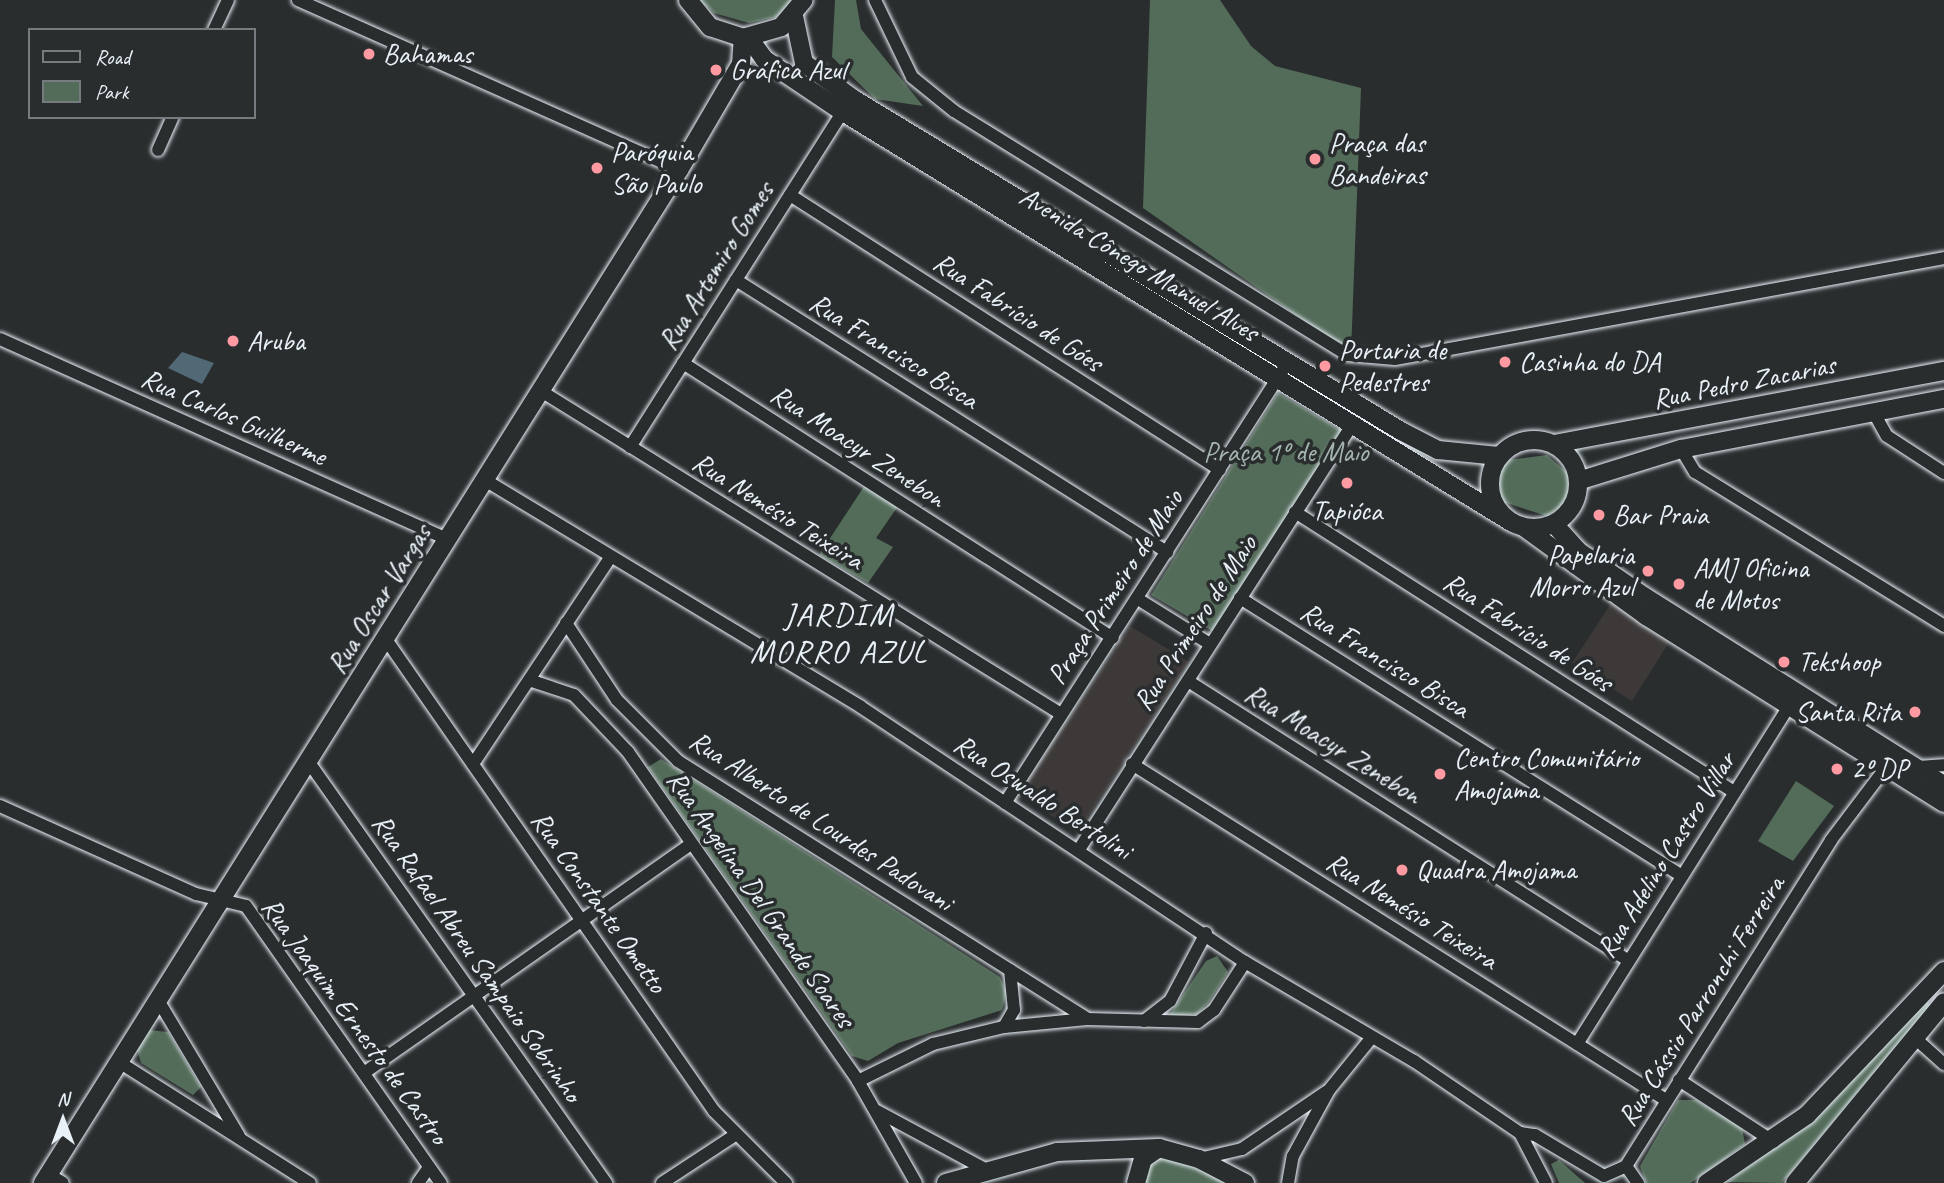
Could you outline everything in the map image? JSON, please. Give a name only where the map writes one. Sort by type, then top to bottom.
[{"type":"street","points":[[215,28],[228,0]]},
{"type":"street","points":[[298,0],[679,170]]},
{"type":"street","points":[[688,0],[710,27],[746,38],[794,16],[804,0]]},
{"type":"street","points":[[875,0],[912,76],[954,111],[1348,355],[1395,359],[1944,258]]},
{"type":"street","name":"Avenida Cônego Manuel Alves","points":[[794,16],[799,51],[815,75],[1401,431],[1438,450],[1499,456]]},
{"type":"street","name":"Rua Oscar Vargas","points":[[51,1180],[119,1062],[679,170],[741,64],[746,38]]},
{"type":"street","name":"Avenida Cônego Manuel Alves","points":[[746,38],[764,59],[843,112],[1518,525],[1793,699],[1944,785]]},
{"type":"street","name":"Rua Artemiro Gomes","points":[[630,447],[843,112]]},
{"type":"street","points":[[158,150],[172,119]]},
{"type":"street","name":"Rua Fabrício de Góes","points":[[790,195],[1220,470]]},
{"type":"street","name":"Rua Francisco Bisca","points":[[736,280],[1167,552]]},
{"type":"street","name":"Rua Carlos Guilherme","points":[[0,339],[447,539]]},
{"type":"street","name":"Praça Primeiro de Maio","points":[[1004,803],[1138,600],[1288,362]]},
{"type":"street","name":"Rua Moacyr Zenebon","points":[[683,363],[1113,638]]},
{"type":"street","name":"Rua Pedro Zacarias","points":[[1554,444],[1944,371]]},
{"type":"street","name":"Rua Nemésio Teixeira","points":[[541,391],[1061,714]]},
{"type":"street","name":"Rua Pedro Zacarias","points":[[1578,481],[1681,449],[1944,399]]},
{"type":"street","points":[[1874,412],[1887,436],[1944,473]]},
{"type":"street","points":[[1352,425],[1365,418],[1401,431]]},
{"type":"street","name":"Rua Primeiro de Maio","points":[[1080,848],[1352,425]]},
{"type":"street","points":[[1524,440],[1554,444],[1570,460],[1578,481],[1573,506],[1554,524],[1518,525],[1495,506],[1489,484],[1499,456],[1524,440]]},
{"type":"street","points":[[1681,449],[1695,472],[1944,626]]},
{"type":"street","name":"Rua Oswaldo Bertolini","points":[[485,480],[608,559],[849,700],[1004,803],[1080,848],[1245,962],[1372,1037],[1520,1133],[1546,1183]]},
{"type":"street","name":"Rua Fabrício de Góes","points":[[1295,512],[1734,792]]},
{"type":"street","name":"Avenida Cônego Manuel Alves","points":[[1554,524],[1589,558],[1944,803]]},
{"type":"street","points":[[473,764],[608,559]]},
{"type":"street","name":"Rua Francisco Bisca","points":[[1240,598],[1682,876]]},
{"type":"street","points":[[1138,600],[1210,644]]},
{"type":"street","name":"Rua Alberto de Lourdes Padovani","points":[[566,623],[646,734],[1087,1019]]},
{"type":"street","name":"Rua Constante Ometto","points":[[385,638],[735,1135],[786,1183]]},
{"type":"street","name":"Rua Angelina Del Grande Soares","points":[[529,680],[574,695],[628,751],[858,1081],[916,1183]]},
{"type":"street","name":"Rua Moacyr Zenebon","points":[[1188,681],[1629,961]]},
{"type":"street","name":"Rua Adelino Castro Villar","points":[[1577,1044],[1793,699]]},
{"type":"street","points":[[628,751],[646,734]]},
{"type":"street","name":"Rua Rafael Abreu Sampaio Sobrinho","points":[[308,761],[606,1183]]},
{"type":"street","name":"Rua Nemésio Teixeira","points":[[1132,764],[1667,1100]]},
{"type":"street","points":[[1914,766],[1944,765]]},
{"type":"street","name":"Rua Cássio Parronchi Ferreira","points":[[1520,1133],[1535,1135],[1604,1176],[1626,1166],[1830,840],[1887,766]]},
{"type":"street","name":"Rua Joaquim Ernesto de Castro","points":[[0,806],[221,900],[246,906],[441,1183]]},
{"type":"street","points":[[364,1073],[691,844]]},
{"type":"street","points":[[1144,1021],[1170,1001],[1206,933]]},
{"type":"street","points":[[858,1081],[933,1044],[1003,1027],[1087,1019],[1198,1022],[1214,1010],[1245,962]]},
{"type":"street","points":[[1003,1027],[1014,1010],[1010,970]]},
{"type":"street","points":[[1707,1183],[1774,1142],[1944,971]]},
{"type":"street","points":[[158,1000],[241,1139]]},
{"type":"street","points":[[1795,1183],[1944,1002]]},
{"type":"street","points":[[1288,1183],[1293,1156],[1329,1090],[1372,1037]]},
{"type":"street","points":[[1915,1038],[1944,1065]]},
{"type":"street","points":[[119,1062],[310,1183]]},
{"type":"street","points":[[1679,1080],[1774,1142]]},
{"type":"street","points":[[1199,1159],[1242,1149],[1329,1090]]},
{"type":"street","points":[[877,1111],[983,1168]]},
{"type":"street","points":[[662,1183],[735,1135]]},
{"type":"street","points":[[1136,1183],[1143,1159],[1159,1148]]},
{"type":"street","points":[[946,1183],[983,1168],[1057,1152],[1159,1148],[1199,1159],[1245,1183]]},
{"type":"street","points":[[1626,1166],[1638,1183]]},
{"type":"street","points":[[418,1183],[429,1167]]},
{"type":"shaded area","points":[[1612,602],[1671,639],[1632,701],[1572,663]]},
{"type":"shaded area","points":[[1130,626],[1189,662],[1077,833],[1019,794]]},
{"type":"green space","points":[[700,0],[798,0],[776,17],[749,23],[714,13]]},
{"type":"green space","points":[[835,0],[856,0],[861,29],[923,106],[875,99],[832,57]]},
{"type":"green space","points":[[1150,0],[1220,0],[1251,46],[1275,66],[1361,88],[1351,353],[1143,208]]},
{"type":"green space","name":"Praça 1º de Maio","points":[[1278,393],[1344,432],[1214,632],[1151,595]]},
{"type":"green space","points":[[1547,455],[1570,475],[1573,488],[1565,503],[1547,516],[1500,501],[1496,471],[1509,460]]},
{"type":"green space","points":[[865,485],[898,506],[876,538],[893,547],[868,583],[819,555]]},
{"type":"green space","points":[[661,759],[1000,977],[1007,992],[1002,1010],[898,1043],[868,1061],[852,1056],[648,767]]},
{"type":"green space","points":[[1796,781],[1834,806],[1793,861],[1758,841]]},
{"type":"green space","points":[[1217,956],[1228,972],[1208,1003],[1197,1014],[1168,1017],[1206,961]]},
{"type":"green space","points":[[1923,996],[1930,1005],[1782,1183],[1728,1182],[1820,1111]]},
{"type":"green space","points":[[149,1030],[168,1032],[201,1087],[193,1095],[141,1063],[137,1049]]},
{"type":"green space","points":[[1678,1100],[1696,1100],[1742,1128],[1745,1144],[1691,1183],[1646,1183],[1640,1166]]},
{"type":"green space","points":[[1156,1158],[1180,1162],[1230,1183],[1140,1183],[1140,1173]]},
{"type":"green space","points":[[1559,1160],[1585,1183],[1559,1183],[1551,1164]]},
{"type":"water","points":[[182,352],[214,363],[202,384],[168,368]]},
{"type":"place","name":"Bahamas","points":[[369,54]]},
{"type":"place","name":"Gráfica Azul","points":[[716,70]]},
{"type":"place","name":"Praça das Bandeiras","points":[[1315,159]]},
{"type":"place","name":"Paróquia São Paulo","points":[[597,168]]},
{"type":"place","name":"Aruba","points":[[233,341]]},
{"type":"place","name":"Casinha do DA","points":[[1505,362]]},
{"type":"place","name":"Portaria de Pedestres","points":[[1325,366]]},
{"type":"place","name":"Tapióca","points":[[1347,483]]},
{"type":"place","name":"Bar Praia","points":[[1599,515]]},
{"type":"place","name":"Papelaria Morro Azul","points":[[1648,571]]},
{"type":"place","name":"AMJ Oficina de Motos","points":[[1679,584]]},
{"type":"place","name":"Tekshoop","points":[[1784,662]]},
{"type":"place","name":"Santa Rita","points":[[1915,712]]},
{"type":"place","name":"2º DP","points":[[1837,769]]},
{"type":"place","name":"Centro Comunitário Amojama","points":[[1440,774]]},
{"type":"place","name":"Quadra Amojama","points":[[1402,870]]},
{"type":"district","name":"JARDIM MORRO AZUL","points":[[839,634]]}]
